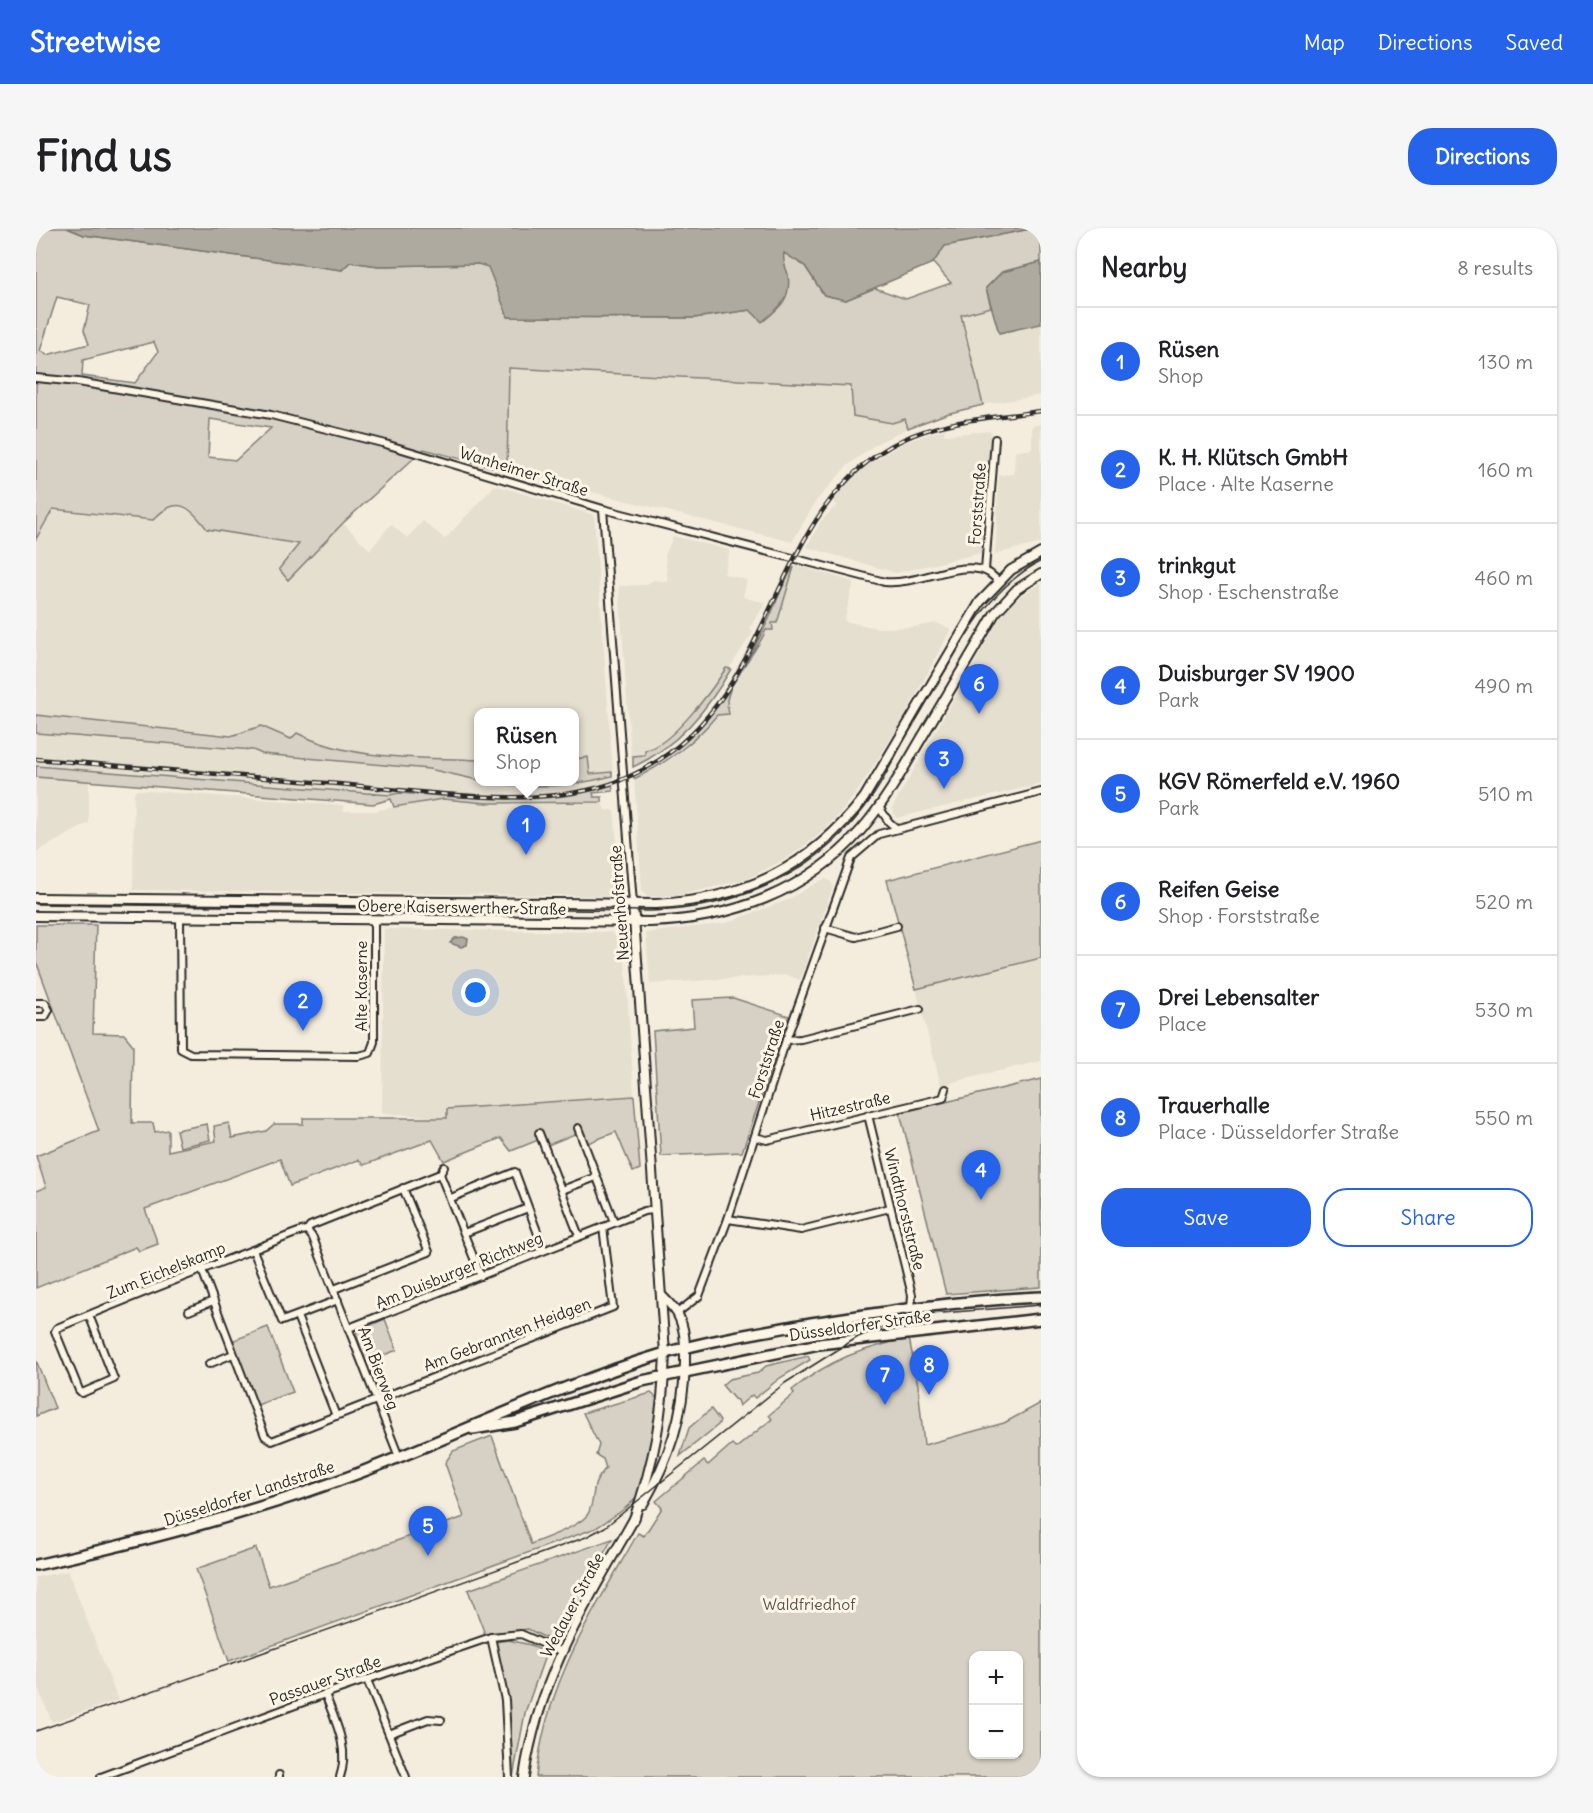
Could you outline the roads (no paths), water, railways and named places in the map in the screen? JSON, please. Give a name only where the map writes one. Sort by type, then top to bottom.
[{"type":"main road","name":"Düsseldorfer Straße","points":[[685,1348],[757,1331],[951,1303],[1041,1297]]},
{"type":"main road","name":"Düsseldorfer Straße","points":[[685,1371],[819,1344],[1041,1319]]},
{"type":"main road","name":"Düsseldorfer Landstraße","points":[[36,1566],[224,1519],[294,1497],[465,1431],[547,1394],[685,1348]]},
{"type":"main road","name":"Düsseldorfer Landstraße","points":[[465,1431],[515,1422],[685,1371]]},
{"type":"street","name":"Wanheimer Straße","points":[[36,378],[78,382],[271,415],[382,443],[603,509],[885,582],[901,582],[972,568],[984,570]]},
{"type":"street","name":"Forststraße","points":[[984,570],[995,439]]},
{"type":"street","name":"Neuenhofstraße","points":[[603,509],[662,1296],[664,1376]]},
{"type":"street","points":[[984,570],[998,581],[1018,565],[1041,553]]},
{"type":"street","points":[[896,828],[879,807],[995,613],[1017,589],[1041,574]]},
{"type":"street","name":"Obere Kaiserswerther Straße","points":[[36,898],[633,904],[687,903],[746,889],[800,860],[847,819],[864,798],[980,602],[998,581]]},
{"type":"street","name":"Forststraße","points":[[677,1313],[699,1296],[728,1219],[786,1040],[851,858],[869,839],[896,828],[1041,792]]},
{"type":"street","name":"Obere Kaiserswerther Straße","points":[[36,916],[634,922],[687,920],[720,914],[780,893],[842,850],[879,807]]},
{"type":"street","name":"Alte Kaserne","points":[[180,917],[179,1042],[185,1053],[213,1054],[359,1056],[370,1053],[374,1042],[374,920]]},
{"type":"street","points":[[825,928],[856,937],[897,926]]},
{"type":"street","points":[[36,1003],[45,1003],[49,1010],[45,1017],[36,1017]]},
{"type":"street","points":[[786,1040],[801,1039],[920,1009]]},
{"type":"street","name":"Hitzestraße","points":[[755,1137],[767,1140],[943,1098],[946,1089]]},
{"type":"street","name":"Windthorststraße","points":[[868,1115],[912,1295],[911,1309]]},
{"type":"street","points":[[578,1128],[615,1222]]},
{"type":"street","points":[[539,1133],[579,1236]]},
{"type":"street","name":"Zum Eichelskamp","points":[[89,1315],[114,1379],[82,1393],[55,1331],[89,1315],[201,1270],[307,1230],[310,1226],[442,1170],[481,1275]]},
{"type":"street","points":[[451,1198],[515,1172],[544,1250]]},
{"type":"street","points":[[562,1190],[596,1177]]},
{"type":"street","points":[[334,1289],[429,1252],[403,1188]]},
{"type":"street","points":[[464,1233],[528,1208]]},
{"type":"street","points":[[728,1219],[801,1230],[890,1208]]},
{"type":"street","name":"Am Duisburger Richtweg","points":[[349,1328],[615,1222],[644,1211],[654,1210]]},
{"type":"street","name":"Am Gebrannten Heidgen","points":[[201,1270],[269,1441],[274,1441],[613,1306],[603,1227]]},
{"type":"street","name":"Am Bierweg","points":[[307,1230],[313,1238],[334,1289],[399,1457]]},
{"type":"street","points":[[253,1250],[280,1319],[297,1316],[338,1300]]},
{"type":"street","points":[[662,1296],[677,1313],[684,1333],[685,1348]]},
{"type":"street","points":[[189,1311],[213,1301]]},
{"type":"street","points":[[663,1318],[677,1313]]},
{"type":"street","points":[[297,1316],[336,1416]]},
{"type":"street","name":"Wedauer Straße","points":[[524,1777],[530,1735],[560,1651],[659,1475],[674,1441],[681,1408],[685,1348]]},
{"type":"street","points":[[209,1364],[233,1354]]},
{"type":"street","name":"Wedauer Straße","points":[[634,1519],[656,1450],[664,1376]]},
{"type":"street","name":"Passauer Straße","points":[[101,1777],[325,1694],[491,1637],[521,1634],[560,1651]]},
{"type":"street","points":[[491,1637],[505,1700],[509,1777]]},
{"type":"street","points":[[367,1680],[406,1777]]},
{"type":"street","points":[[325,1694],[343,1745],[343,1768],[339,1777]]},
{"type":"street","points":[[389,1734],[428,1719],[441,1720]]},
{"type":"tram line","points":[[36,904],[650,911],[710,904],[739,896],[767,886],[818,855],[861,812],[874,795],[958,649],[987,606],[1012,581],[1041,561]]},
{"type":"tram line","points":[[36,1731],[312,1636],[586,1537],[605,1527],[785,1383],[858,1337],[898,1321],[930,1314],[1041,1305]]},
{"type":"railway","points":[[36,759],[482,797],[555,795],[589,790],[621,780],[674,750],[713,709],[743,662],[793,561],[821,514],[856,472],[902,440],[918,433],[953,423],[1041,411]]},
{"type":"place","name":"Reifen Geise","points":[[979,714]]},
{"type":"place","name":"trinkgut","points":[[944,789]]},
{"type":"place","name":"Rüsen","points":[[526,855]]},
{"type":"place","name":"K. H. Klütsch GmbH","points":[[303,1031]]},
{"type":"place","name":"Duisburger SV 1900","points":[[981,1200]]},
{"type":"place","name":"Trauerhalle","points":[[929,1395]]},
{"type":"place","name":"Drei Lebensalter","points":[[885,1405]]},
{"type":"place","name":"KGV Römerfeld e.V. 1960","points":[[428,1556]]},
{"type":"park label","name":"Waldfriedhof","points":[[809,1604]]}]
